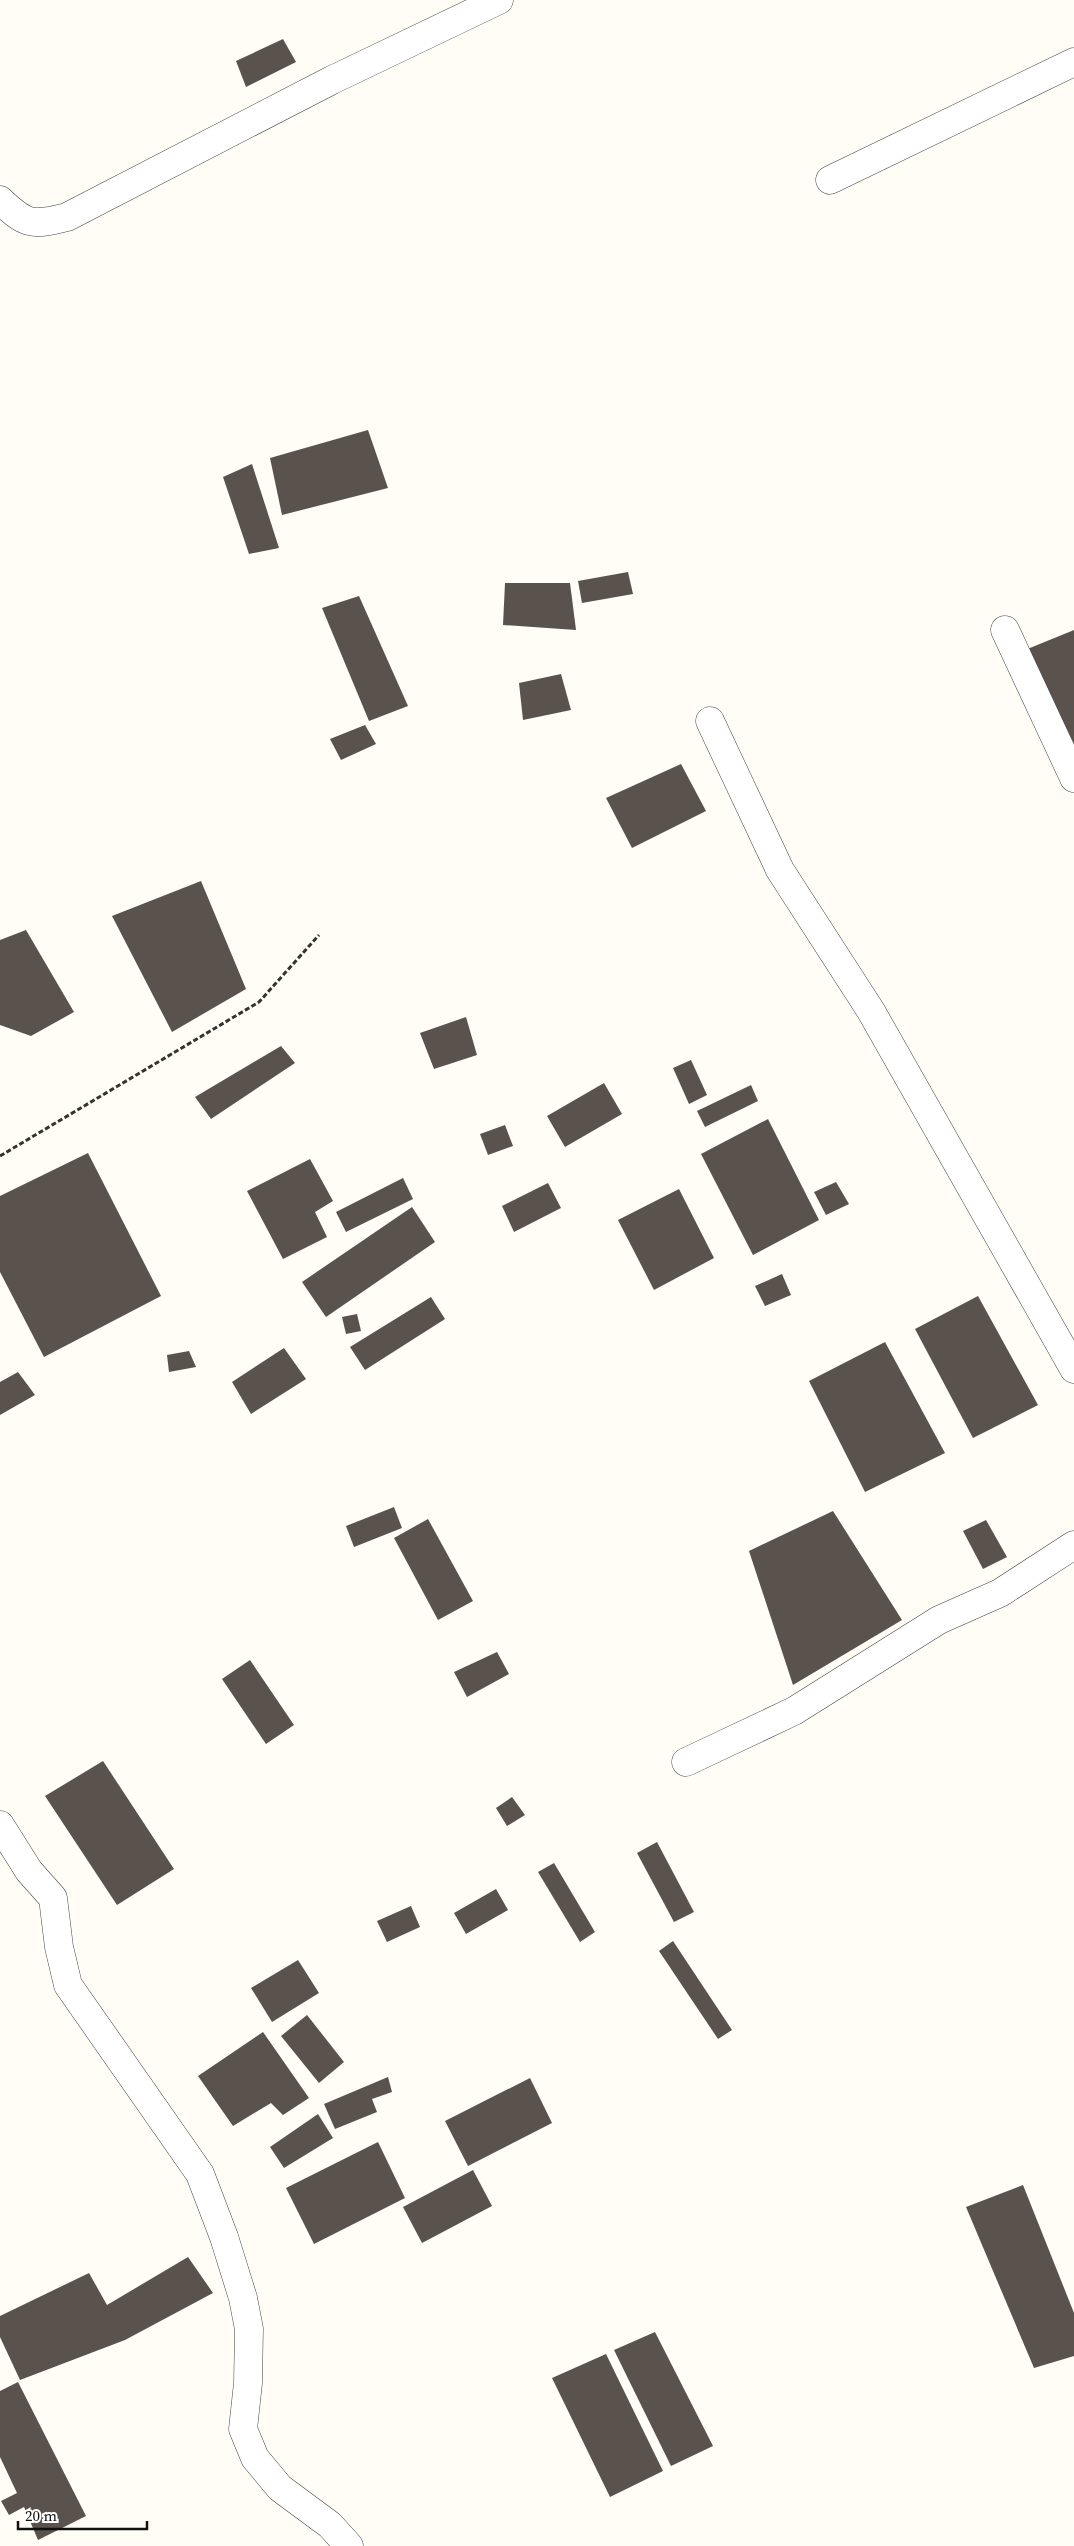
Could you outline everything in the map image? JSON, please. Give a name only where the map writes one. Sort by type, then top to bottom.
[{"type":"street","points":[[0,200],[18,217],[39,224],[67,217],[332,80],[499,0]]},
{"type":"street","points":[[830,180],[1074,62]]},
{"type":"street","points":[[1005,630],[1074,778]]},
{"type":"street","points":[[710,721],[780,870],[871,1011],[1074,1370]]},
{"type":"street","points":[[686,1762],[794,1711],[939,1620],[1000,1593],[1074,1546]]},
{"type":"street","points":[[0,1825],[29,1871],[53,1898],[59,1947],[68,1985],[200,2174],[224,2237],[243,2298],[249,2329],[248,2383],[243,2429],[255,2458],[280,2488],[330,2525],[349,2546]]},
{"type":"path","points":[[0,1156],[259,1002],[320,936]]},
{"type":"building","points":[[283,39],[296,62],[246,87],[236,61]]},
{"type":"building","points":[[368,430],[388,488],[282,515],[270,458]]},
{"type":"building","points":[[252,464],[279,548],[249,554],[223,477]]},
{"type":"building","points":[[628,572],[633,594],[582,603],[578,581]]},
{"type":"building","points":[[505,583],[570,583],[576,630],[503,625]]},
{"type":"building","points":[[359,596],[408,706],[369,721],[322,608]]},
{"type":"building","points":[[1074,630],[1074,744],[1025,650]]},
{"type":"building","points":[[561,674],[571,710],[523,720],[519,683]]},
{"type":"building","points":[[365,725],[376,744],[341,760],[330,739]]},
{"type":"building","points":[[681,764],[706,811],[632,848],[606,798]]},
{"type":"building","points":[[201,881],[246,989],[172,1032],[112,916]]},
{"type":"building","points":[[26,930],[74,1012],[31,1036],[0,1025],[0,940]]},
{"type":"building","points":[[466,1017],[477,1055],[434,1069],[420,1033]]},
{"type":"building","points":[[281,1046],[295,1063],[211,1119],[195,1097]]},
{"type":"building","points":[[691,1060],[707,1095],[689,1104],[673,1068]]},
{"type":"building","points":[[604,1083],[622,1114],[565,1147],[547,1116]]},
{"type":"building","points":[[751,1085],[758,1101],[705,1127],[697,1111]]},
{"type":"building","points":[[768,1119],[819,1220],[753,1255],[701,1154]]},
{"type":"building","points":[[505,1125],[513,1146],[488,1155],[480,1134]]},
{"type":"building","points":[[88,1153],[161,1296],[44,1357],[0,1272],[0,1196]]},
{"type":"building","points":[[310,1159],[333,1201],[315,1212],[327,1237],[283,1259],[247,1191]]},
{"type":"building","points":[[403,1178],[413,1199],[346,1232],[336,1212]]},
{"type":"building","points":[[836,1182],[849,1204],[826,1215],[814,1192]]},
{"type":"building","points":[[548,1183],[561,1208],[514,1232],[502,1206]]},
{"type":"building","points":[[679,1189],[714,1258],[654,1290],[618,1220]]},
{"type":"building","points":[[412,1207],[435,1242],[326,1317],[302,1282]]},
{"type":"building","points":[[782,1274],[791,1295],[765,1306],[755,1286]]},
{"type":"building","points":[[978,1296],[1038,1405],[973,1438],[915,1329]]},
{"type":"building","points":[[431,1297],[445,1319],[365,1370],[350,1347]]},
{"type":"building","points":[[357,1314],[361,1331],[346,1334],[342,1317]]},
{"type":"building","points":[[885,1342],[945,1453],[865,1492],[809,1381]]},
{"type":"building","points":[[284,1348],[306,1379],[251,1414],[232,1382]]},
{"type":"building","points":[[189,1351],[196,1367],[169,1372],[167,1355]]},
{"type":"building","points":[[18,1372],[35,1395],[0,1415],[0,1382]]},
{"type":"building","points":[[394,1507],[402,1528],[354,1547],[346,1526]]},
{"type":"building","points":[[833,1511],[902,1620],[793,1685],[749,1551]]},
{"type":"building","points":[[428,1519],[473,1601],[438,1620],[394,1538]]},
{"type":"building","points":[[986,1520],[1007,1557],[983,1569],[963,1531]]},
{"type":"building","points":[[497,1652],[509,1674],[467,1697],[454,1672]]},
{"type":"building","points":[[250,1660],[294,1725],[266,1744],[222,1679]]},
{"type":"building","points":[[103,1761],[174,1869],[117,1905],[45,1796]]},
{"type":"building","points":[[512,1797],[525,1815],[507,1826],[496,1808]]},
{"type":"building","points":[[657,1842],[694,1912],[674,1922],[637,1853]]},
{"type":"building","points":[[554,1863],[595,1932],[580,1942],[538,1872]]},
{"type":"building","points":[[496,1889],[508,1910],[466,1934],[454,1913]]},
{"type":"building","points":[[411,1906],[420,1927],[387,1942],[377,1921]]},
{"type":"building","points":[[673,1941],[732,2030],[718,2039],[659,1951]]},
{"type":"building","points":[[298,1960],[319,1993],[272,2022],[251,1988]]},
{"type":"building","points":[[307,2015],[344,2062],[319,2083],[281,2036]]},
{"type":"building","points":[[263,2032],[309,2098],[283,2115],[271,2103],[233,2126],[198,2076]]},
{"type":"building","points":[[388,2077],[392,2092],[372,2099],[377,2112],[335,2129],[324,2104]]},
{"type":"building","points":[[530,2078],[552,2123],[468,2166],[445,2121]]},
{"type":"building","points":[[318,2114],[333,2138],[284,2168],[270,2147]]},
{"type":"building","points":[[378,2142],[405,2198],[314,2244],[286,2188]]},
{"type":"building","points":[[473,2170],[492,2206],[422,2243],[403,2207]]},
{"type":"building","points":[[1023,2185],[1074,2313],[1074,2356],[1034,2368],[966,2207]]},
{"type":"building","points":[[188,2257],[213,2293],[125,2340],[20,2380],[0,2337],[0,2316],[89,2273],[107,2305]]},
{"type":"building","points":[[655,2332],[713,2446],[671,2466],[614,2350]]},
{"type":"building","points":[[606,2354],[663,2471],[610,2497],[552,2378]]},
{"type":"building","points":[[18,2382],[86,2516],[38,2540],[24,2507],[9,2515],[1,2501],[17,2493],[0,2457],[0,2391]]}]
